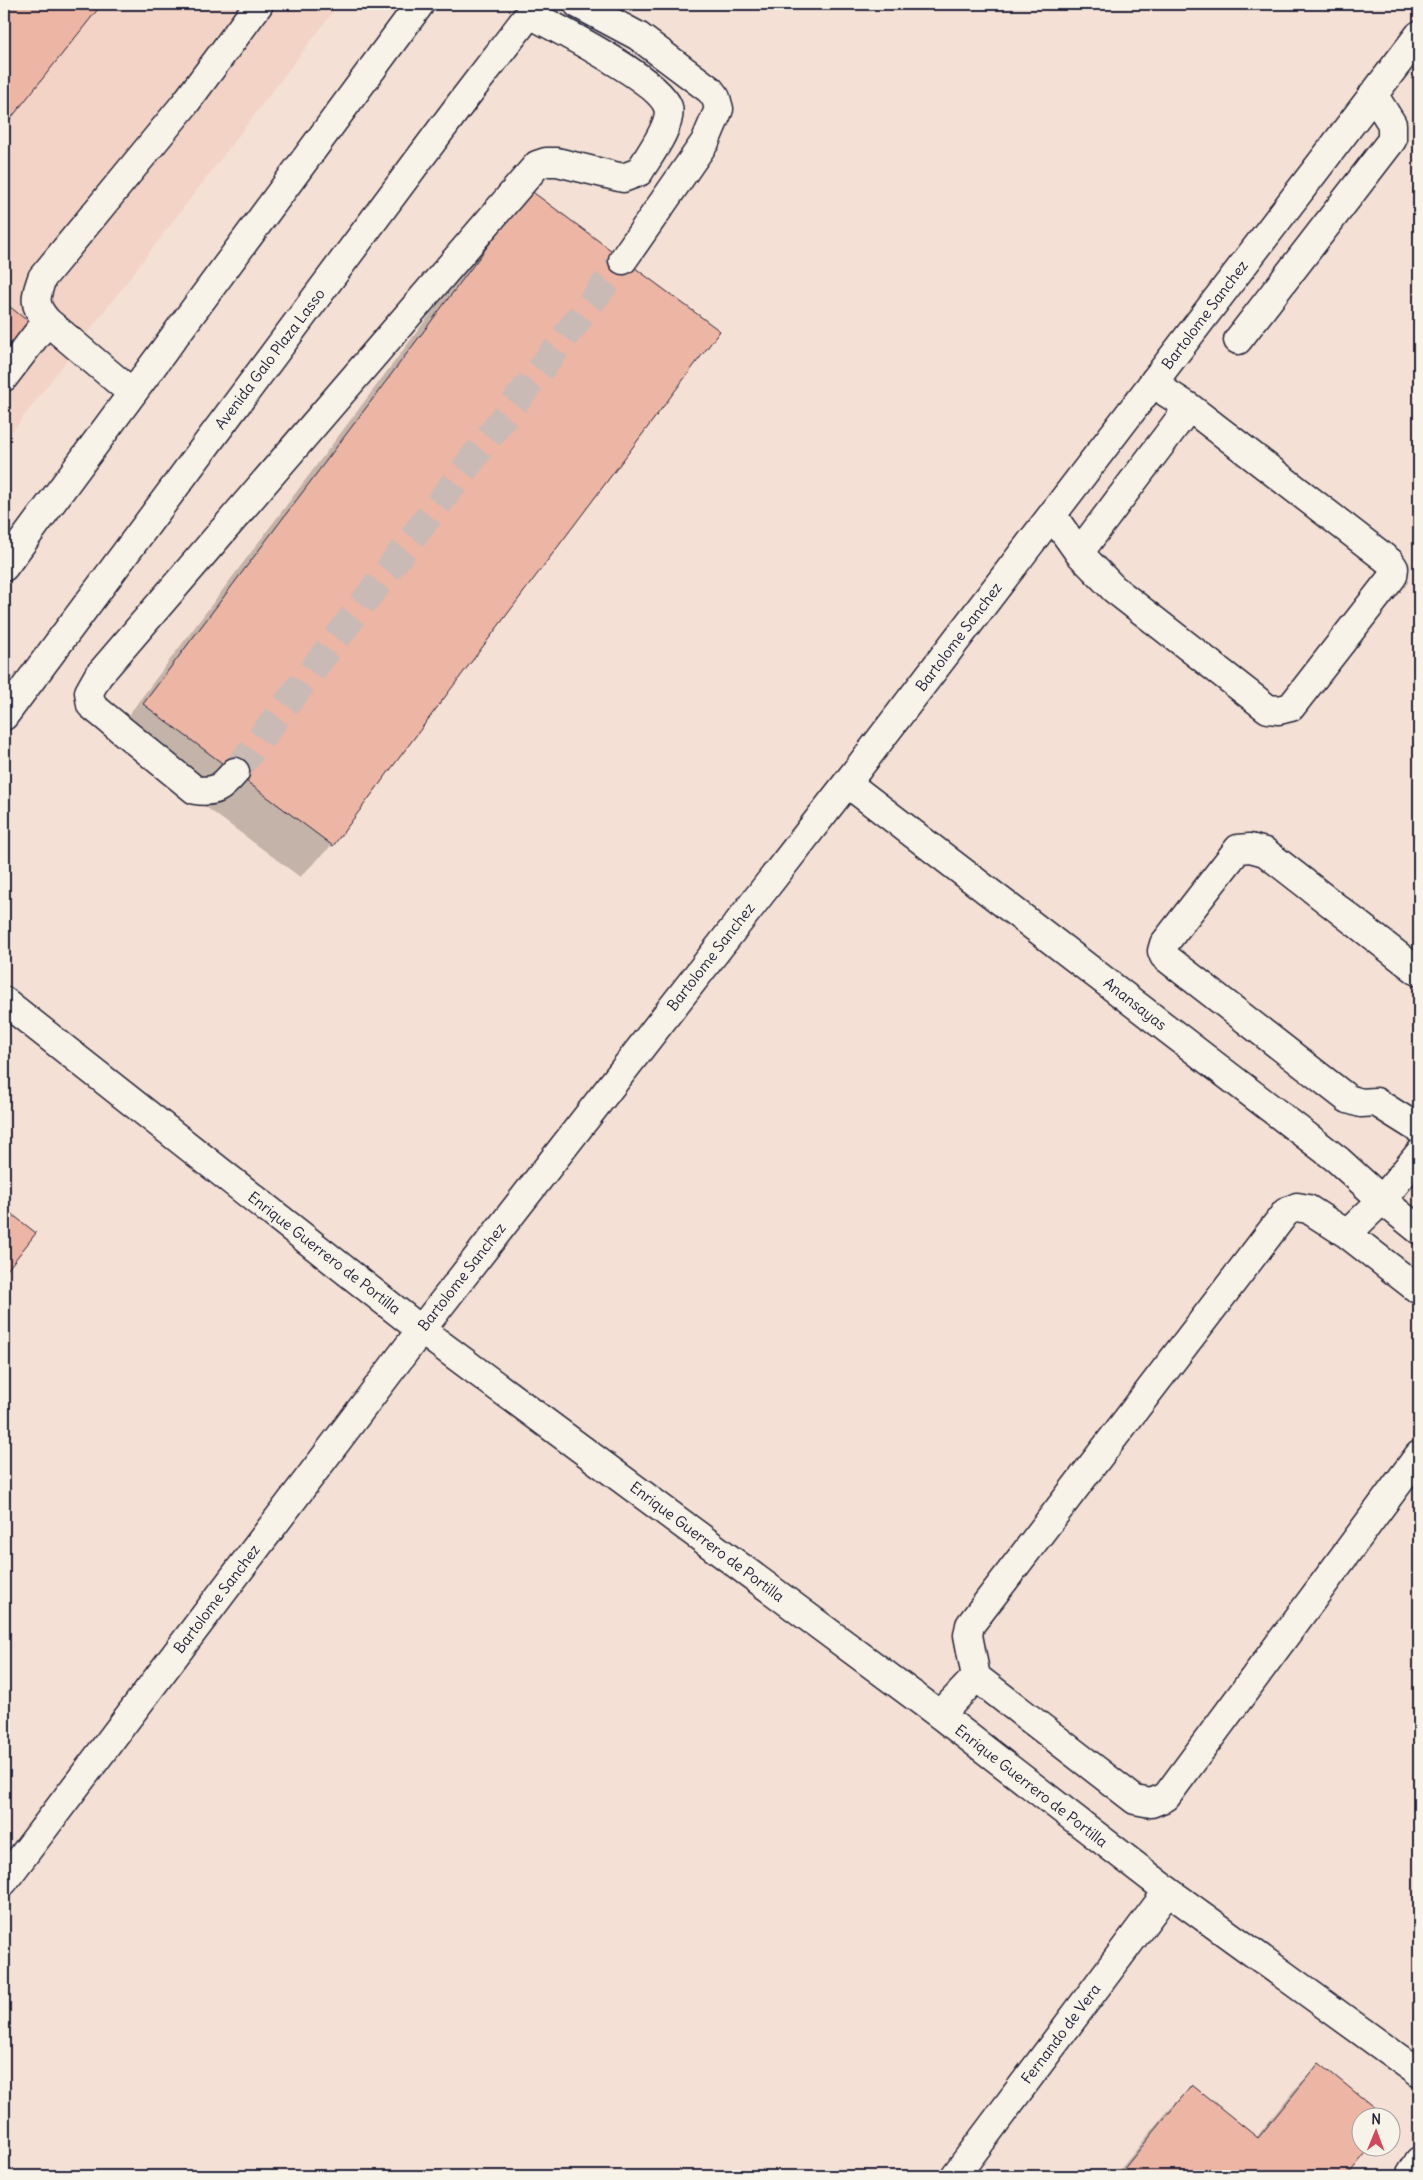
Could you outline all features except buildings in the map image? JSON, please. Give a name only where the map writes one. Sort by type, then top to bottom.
[{"type":"street","points":[[132,393],[47,321],[37,309],[36,293],[42,278],[184,105],[259,4]]},
{"type":"street","points":[[4,567],[420,4]]},
{"type":"street","points":[[578,4],[638,36],[710,90],[716,98],[719,110],[705,142],[623,260]]},
{"type":"street","points":[[235,772],[222,787],[209,792],[195,790],[91,705],[89,692],[98,676],[537,165],[546,162],[557,162],[623,178],[632,177],[639,172],[668,122],[668,107],[659,93],[625,68],[534,9]]},
{"type":"street","name":"Avenida Galo Plaza Lasso","points":[[4,716],[464,99],[534,9]]},
{"type":"street","name":"Bartolome Sanchez","points":[[4,1881],[421,1330],[847,783],[1419,34]]},
{"type":"street","points":[[1238,340],[1392,140],[1392,124],[1374,94]]},
{"type":"street","points":[[4,377],[47,321]]},
{"type":"street","points":[[1052,515],[1079,554],[1114,590],[1268,709],[1274,710],[1291,707],[1393,576],[1394,568],[1390,562],[1189,406],[1167,393],[1155,380]]},
{"type":"street","points":[[1079,554],[1189,406]]},
{"type":"street","name":"Anansayas","points":[[847,783],[1338,1160],[1419,1230]]},
{"type":"street","points":[[1419,972],[1265,852],[1250,848],[1238,848],[1164,944],[1162,951],[1164,956],[1348,1098],[1361,1103],[1376,1102],[1419,1129]]},
{"type":"street","name":"Enrique Guerrero de Portilla","points":[[4,1001],[421,1330],[940,1715],[1168,1891],[1419,2073]]},
{"type":"street","points":[[1348,1234],[1382,1200],[1419,1154]]},
{"type":"street","points":[[1419,1290],[1348,1234],[1308,1209],[1297,1207],[1286,1212],[970,1625],[968,1635],[976,1677],[1135,1800],[1151,1803],[1166,1798],[1419,1455]]},
{"type":"street","points":[[940,1715],[976,1677]]},
{"type":"street","name":"Fernando de Vera","points":[[955,2176],[1168,1891]]},
{"type":"street","points":[[1410,2176],[1419,2161]]},
{"type":"shaded area","points":[[4,4],[339,4],[4,442]]},
{"type":"tunnel","points":[[235,772],[623,260]]}]
